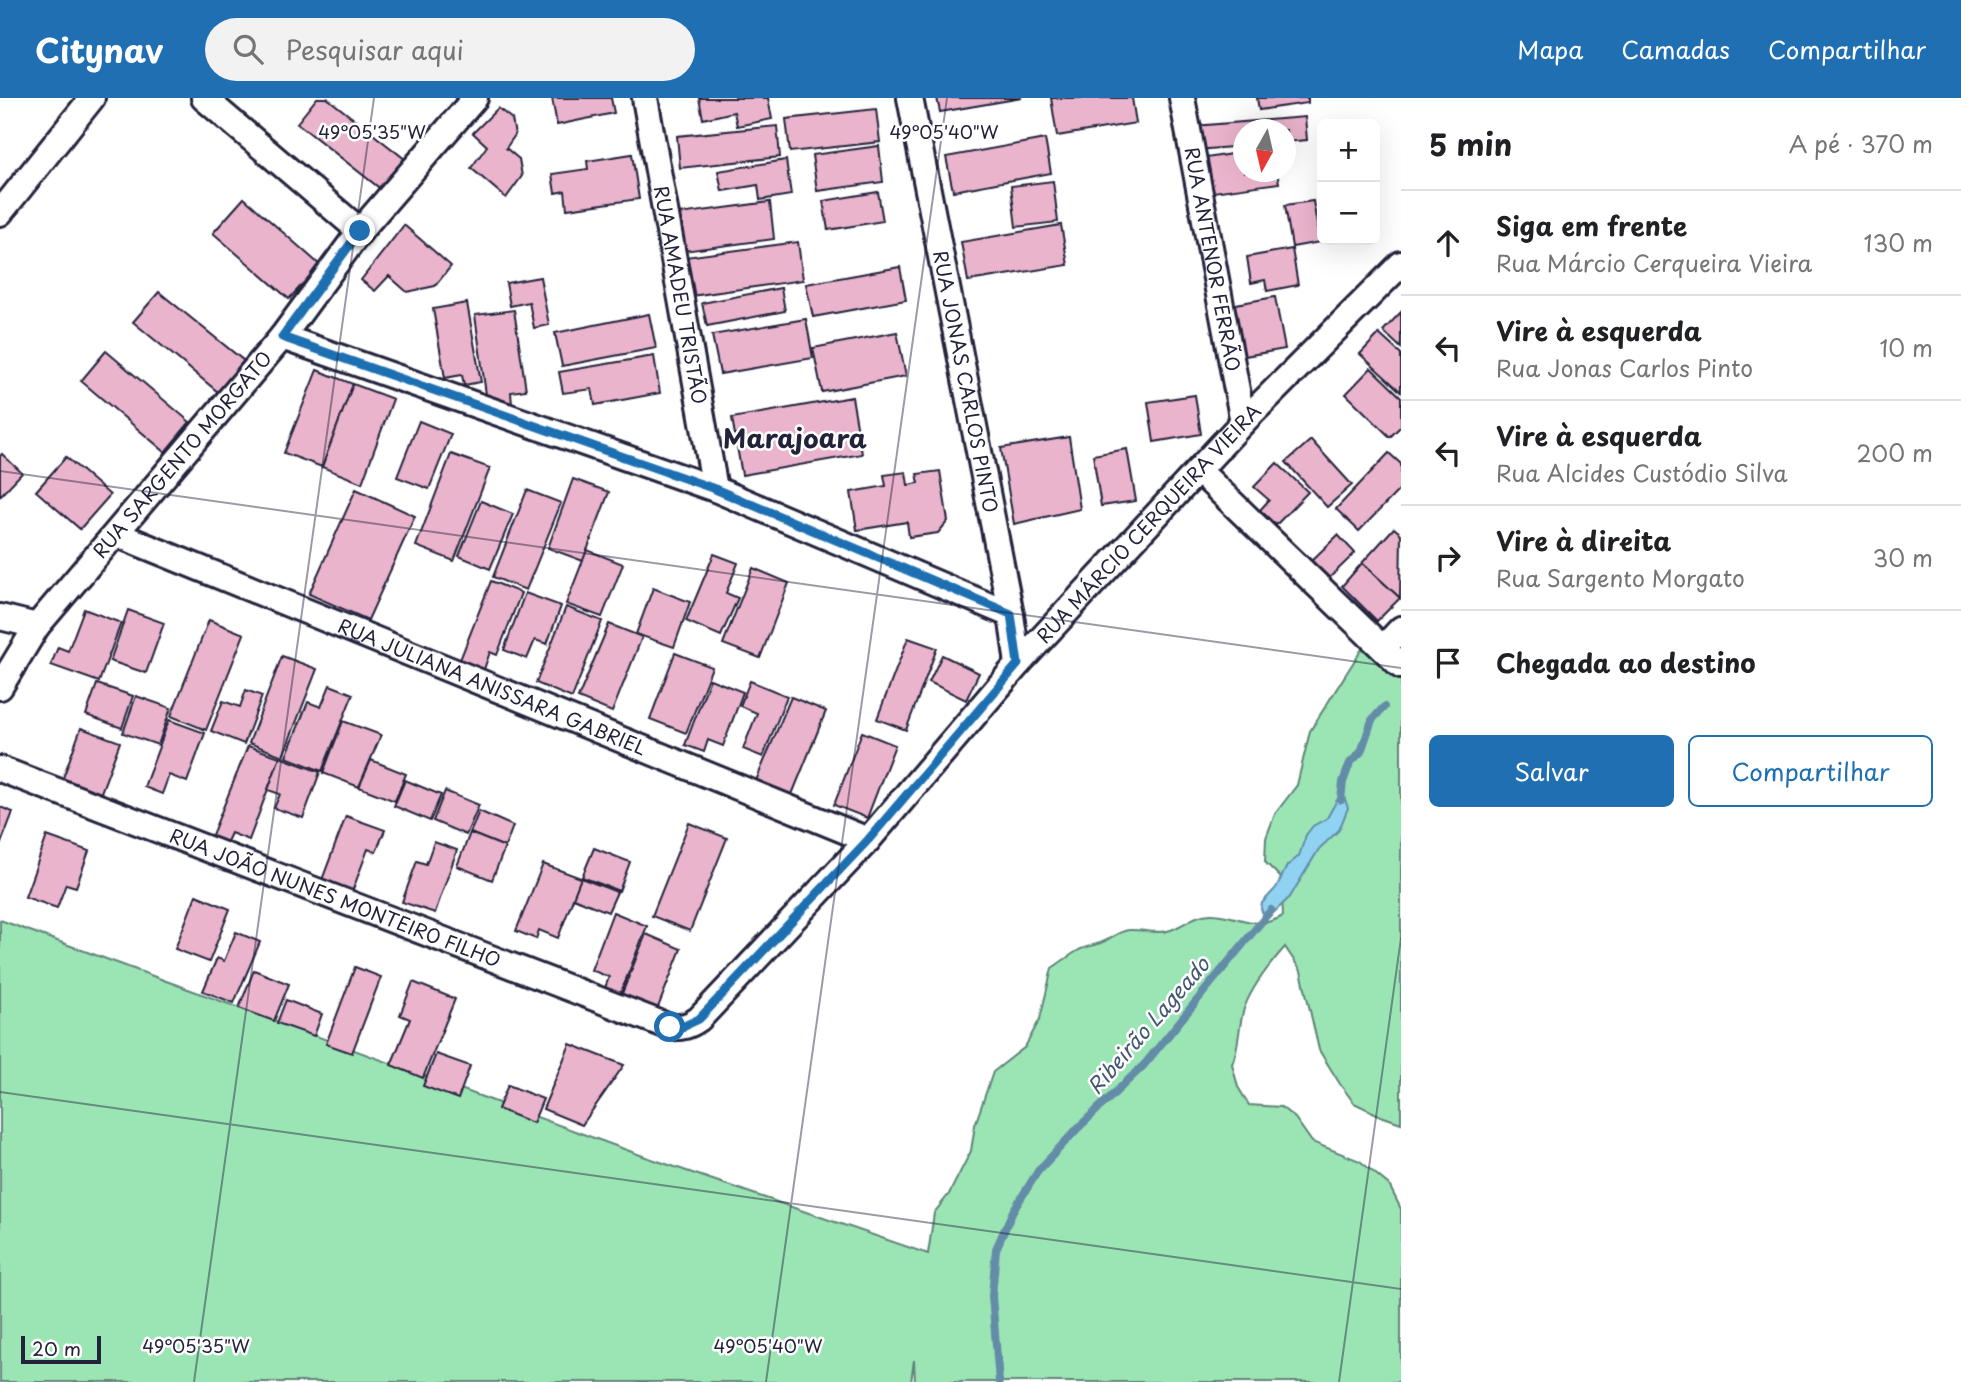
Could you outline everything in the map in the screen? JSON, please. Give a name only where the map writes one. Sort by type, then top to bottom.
[{"type":"street","points":[[0,213],[92,98]]},
{"type":"street","points":[[204,98],[360,231]]},
{"type":"street","name":"RUA SARGENTO MORGATO","points":[[0,687],[37,626],[282,337],[360,231],[475,98]]},
{"type":"street","name":"RUA AMADEU TRISTÃO","points":[[645,98],[715,489]]},
{"type":"street","name":"RUA JONAS CARLOS PINTO","points":[[910,98],[1011,614],[1018,664]]},
{"type":"street","name":"RUA ANTENOR FERRÃO","points":[[1182,98],[1243,422]]},
{"type":"street","name":"RUA MÁRCIO CERQUEIRA VIEIRA","points":[[670,1027],[680,1028],[699,1019],[868,840],[1018,664],[1243,422],[1401,264]]},
{"type":"street","points":[[282,337],[715,489],[1011,614]]},
{"type":"street","points":[[1199,471],[1401,666]]},
{"type":"street","name":"RUA JULIANA ANISSARA GABRIEL","points":[[116,534],[868,840]]},
{"type":"street","points":[[0,617],[37,626]]},
{"type":"street","points":[[1383,648],[1401,629]]},
{"type":"street","name":"RUA JOÃO NUNES MONTEIRO FILHO","points":[[0,769],[670,1027]]},
{"type":"green space","points":[[1370,636],[1401,666],[1401,1123],[1354,1103],[1340,1084],[1319,1050],[1301,971],[1285,947],[1262,975],[1248,998],[1232,1064],[1238,1087],[1249,1105],[1281,1107],[1295,1118],[1312,1142],[1360,1161],[1389,1185],[1401,1209],[1401,1382],[915,1382],[914,1360],[911,1382],[0,1382],[0,920],[643,1156],[928,1254],[934,1213],[949,1194],[971,1151],[975,1125],[993,1072],[1025,1047],[1040,1019],[1052,968],[1079,950],[1125,931],[1166,931],[1205,914],[1255,922],[1273,921],[1283,916],[1281,878],[1265,862],[1266,838],[1275,814],[1297,785],[1310,731]]},
{"type":"water","points":[[1342,791],[1348,808],[1339,830],[1319,849],[1290,897],[1266,920],[1261,909],[1262,903],[1276,888],[1287,866],[1299,856],[1306,835],[1313,826],[1327,818]]},
{"type":"building","points":[[317,98],[327,98],[406,160],[382,190],[297,123]]},
{"type":"building","points":[[552,98],[611,98],[614,113],[557,125]]},
{"type":"building","points":[[699,98],[768,98],[772,119],[737,126],[734,112],[703,119]]},
{"type":"building","points":[[937,98],[1022,98],[940,112]]},
{"type":"building","points":[[1051,98],[1132,98],[1136,123],[1057,136]]},
{"type":"building","points":[[1257,98],[1308,98],[1308,103],[1259,110]]},
{"type":"building","points":[[498,108],[512,119],[515,135],[506,148],[519,159],[522,176],[506,198],[471,168],[487,146],[473,133]]},
{"type":"building","points":[[876,109],[880,142],[790,152],[786,119]]},
{"type":"building","points":[[1305,117],[1307,140],[1296,141],[1296,119],[1280,119]]},
{"type":"building","points":[[1233,123],[1233,147],[1196,150],[1194,126]]},
{"type":"building","points":[[777,126],[780,157],[680,168],[677,136]]},
{"type":"building","points":[[1045,139],[1051,173],[953,191],[946,157]]},
{"type":"building","points":[[879,146],[883,182],[817,191],[812,155]]},
{"type":"building","points":[[632,154],[639,199],[567,209],[565,191],[555,193],[552,174],[588,169],[587,161]]},
{"type":"building","points":[[1233,154],[1233,182],[1279,183],[1206,193],[1200,159]]},
{"type":"building","points":[[786,160],[791,195],[760,200],[758,185],[722,191],[718,171]]},
{"type":"building","points":[[1053,181],[1058,222],[1016,227],[1011,186]]},
{"type":"building","points":[[878,192],[883,221],[828,230],[823,201]]},
{"type":"building","points":[[244,198],[320,265],[289,299],[213,233]]},
{"type":"building","points":[[1313,201],[1317,243],[1292,247],[1285,205]]},
{"type":"building","points":[[770,202],[774,239],[684,251],[679,214]]},
{"type":"building","points":[[404,225],[451,266],[435,286],[407,292],[389,276],[375,291],[361,280]]},
{"type":"building","points":[[1061,225],[1068,265],[968,281],[961,242]]},
{"type":"building","points":[[798,242],[803,280],[691,296],[685,257]]},
{"type":"building","points":[[1292,249],[1298,285],[1267,291],[1265,280],[1251,283],[1247,257]]},
{"type":"building","points":[[900,267],[906,300],[813,317],[806,284]]},
{"type":"building","points":[[540,277],[549,325],[534,328],[529,302],[510,306],[506,283]]},
{"type":"building","points":[[781,288],[785,311],[707,326],[702,303]]},
{"type":"building","points":[[159,292],[244,361],[218,392],[133,322]]},
{"type":"building","points":[[1275,297],[1285,349],[1239,357],[1230,305]]},
{"type":"building","points":[[467,303],[481,382],[464,385],[462,375],[445,378],[433,309]]},
{"type":"building","points":[[514,310],[526,390],[511,392],[512,405],[488,409],[475,315]]},
{"type":"building","points":[[1401,312],[1401,348],[1383,331]]},
{"type":"building","points":[[649,314],[656,348],[562,366],[555,333]]},
{"type":"building","points":[[806,319],[813,358],[720,374],[712,335]]},
{"type":"building","points":[[897,332],[906,376],[822,392],[813,348]]},
{"type":"building","points":[[1379,334],[1401,354],[1401,392],[1360,354]]},
{"type":"building","points":[[106,351],[190,422],[165,452],[81,381]]},
{"type":"building","points":[[654,356],[660,393],[595,405],[592,389],[563,393],[559,372]]},
{"type":"building","points":[[1371,368],[1401,397],[1401,426],[1390,437],[1346,394]]},
{"type":"building","points":[[317,370],[353,384],[322,467],[284,453]]},
{"type":"building","points":[[353,384],[393,399],[362,483],[322,467]]},
{"type":"building","points":[[1195,395],[1201,434],[1154,442],[1148,402]]},
{"type":"building","points":[[852,397],[862,454],[742,475],[732,418]]},
{"type":"building","points":[[419,421],[451,434],[429,489],[397,477]]},
{"type":"building","points":[[1069,437],[1080,509],[1014,524],[1001,448]]},
{"type":"building","points":[[1311,440],[1352,485],[1327,507],[1286,462]]},
{"type":"building","points":[[1127,449],[1136,501],[1101,506],[1093,455]]},
{"type":"building","points":[[1389,453],[1401,464],[1401,488],[1359,531],[1336,509]]},
{"type":"building","points":[[2,454],[22,473],[0,496],[0,456]]},
{"type":"building","points":[[451,454],[490,468],[454,561],[416,546]]},
{"type":"building","points":[[66,457],[110,495],[80,529],[36,491]]},
{"type":"building","points":[[1277,463],[1308,492],[1276,525],[1260,510],[1269,500],[1254,487]]},
{"type":"building","points":[[940,471],[948,521],[938,533],[909,537],[907,522],[857,530],[851,492],[886,486],[884,475],[906,472],[908,485],[919,483],[917,474]]},
{"type":"building","points":[[573,479],[609,492],[583,561],[548,548]]},
{"type":"building","points":[[356,489],[415,516],[368,620],[309,594]]},
{"type":"building","points":[[527,490],[561,503],[526,590],[493,577]]},
{"type":"building","points":[[481,501],[513,514],[490,569],[459,556]]},
{"type":"building","points":[[1394,528],[1401,534],[1400,598],[1362,563]]},
{"type":"building","points":[[1338,535],[1355,553],[1324,583],[1307,565]]},
{"type":"building","points":[[587,550],[623,564],[602,617],[566,604]]},
{"type":"building","points":[[714,554],[738,563],[726,593],[738,598],[721,636],[686,621]]},
{"type":"building","points":[[1362,563],[1400,598],[1377,621],[1342,586]]},
{"type":"building","points":[[753,568],[789,583],[760,658],[723,644]]},
{"type":"building","points":[[491,581],[521,593],[497,655],[490,652],[482,675],[458,665]]},
{"type":"building","points":[[653,588],[690,602],[674,647],[636,634]]},
{"type":"building","points":[[525,593],[561,606],[547,644],[535,640],[527,659],[504,650]]},
{"type":"building","points":[[566,607],[602,621],[572,698],[536,683]]},
{"type":"building","points":[[84,609],[121,623],[99,682],[51,665],[58,647],[68,651]]},
{"type":"building","points":[[128,610],[164,623],[146,673],[110,661]]},
{"type":"building","points":[[209,620],[244,634],[206,730],[171,716]]},
{"type":"building","points":[[609,624],[642,637],[612,712],[578,698]]},
{"type":"building","points":[[908,638],[937,648],[906,730],[877,719]]},
{"type":"building","points":[[675,653],[712,667],[686,733],[650,719]]},
{"type":"building","points":[[942,655],[979,673],[966,700],[929,682]]},
{"type":"building","points":[[282,656],[317,669],[283,756],[249,743]]},
{"type":"building","points":[[710,679],[743,692],[723,746],[708,740],[704,752],[685,745]]},
{"type":"building","points":[[750,681],[787,696],[763,757],[743,749],[757,713],[740,706]]},
{"type":"building","points":[[97,684],[133,696],[122,728],[86,715]]},
{"type":"building","points":[[330,685],[353,694],[322,771],[286,757],[308,702],[321,707]]},
{"type":"building","points":[[246,690],[262,696],[244,744],[211,731],[223,701],[240,707]]},
{"type":"building","points":[[136,696],[171,708],[158,745],[123,733]]},
{"type":"building","points":[[791,697],[826,711],[791,797],[755,783]]},
{"type":"building","points":[[169,720],[205,733],[187,782],[169,775],[162,794],[144,787]]},
{"type":"building","points":[[343,721],[381,735],[359,787],[323,773]]},
{"type":"building","points":[[81,728],[120,742],[97,803],[59,789]]},
{"type":"building","points":[[862,732],[895,745],[867,818],[834,805]]},
{"type":"building","points":[[248,746],[280,757],[249,840],[231,833],[225,846],[210,840]]},
{"type":"building","points":[[280,757],[320,772],[303,818],[274,808],[280,794],[268,790]]},
{"type":"building","points":[[371,760],[406,774],[395,801],[359,787]]},
{"type":"building","points":[[405,780],[441,795],[430,821],[394,806]]},
{"type":"building","points":[[445,791],[479,805],[466,835],[433,821]]},
{"type":"building","points":[[0,807],[13,812],[0,846]]},
{"type":"building","points":[[479,811],[513,826],[505,847],[470,833]]},
{"type":"building","points":[[346,816],[385,830],[376,852],[368,849],[349,900],[319,888]]},
{"type":"building","points":[[689,823],[727,838],[690,931],[652,916]]},
{"type":"building","points":[[470,833],[505,847],[492,880],[457,866]]},
{"type":"building","points":[[47,836],[89,851],[76,887],[66,884],[57,908],[25,897]]},
{"type":"building","points":[[434,842],[457,850],[435,913],[402,902],[417,861],[426,864]]},
{"type":"building","points":[[594,848],[630,862],[619,891],[582,877]]},
{"type":"building","points":[[543,864],[581,878],[558,938],[539,930],[536,939],[516,931]]},
{"type":"building","points":[[581,878],[617,892],[608,912],[573,898]]},
{"type":"building","points":[[196,895],[230,909],[209,962],[175,949]]},
{"type":"building","points":[[613,912],[647,926],[617,1002],[602,996],[609,977],[591,970]]},
{"type":"building","points":[[236,932],[260,942],[234,1003],[203,991],[217,958],[224,961]]},
{"type":"building","points":[[646,934],[681,949],[655,1015],[619,1001]]},
{"type":"building","points":[[355,967],[381,977],[352,1053],[326,1044]]},
{"type":"building","points":[[254,970],[289,984],[274,1021],[239,1008]]},
{"type":"building","points":[[413,982],[455,999],[423,1078],[391,1065],[410,1019],[400,1015]]},
{"type":"building","points":[[286,1000],[322,1014],[314,1036],[277,1023]]},
{"type":"building","points":[[570,1044],[624,1065],[582,1125],[543,1109]]},
{"type":"building","points":[[436,1054],[470,1066],[458,1099],[423,1086]]},
{"type":"building","points":[[508,1085],[543,1099],[533,1123],[498,1109]]},
{"type":"waterway","name":"Ribeirão Lageado","points":[[1341,800],[1343,782],[1350,763],[1361,752],[1372,720],[1384,707]]},
{"type":"waterway","name":"Ribeirão Lageado","points":[[999,1382],[992,1296],[996,1249],[1013,1211],[1038,1171],[1078,1128],[1144,1065],[1271,910]]},
{"type":"district","name":"Marajoara","points":[[795,439]]},
{"type":"route","points":[[360,231],[282,337],[715,489],[1011,614],[1018,664],[868,840],[699,1019],[680,1028],[670,1027]]}]
